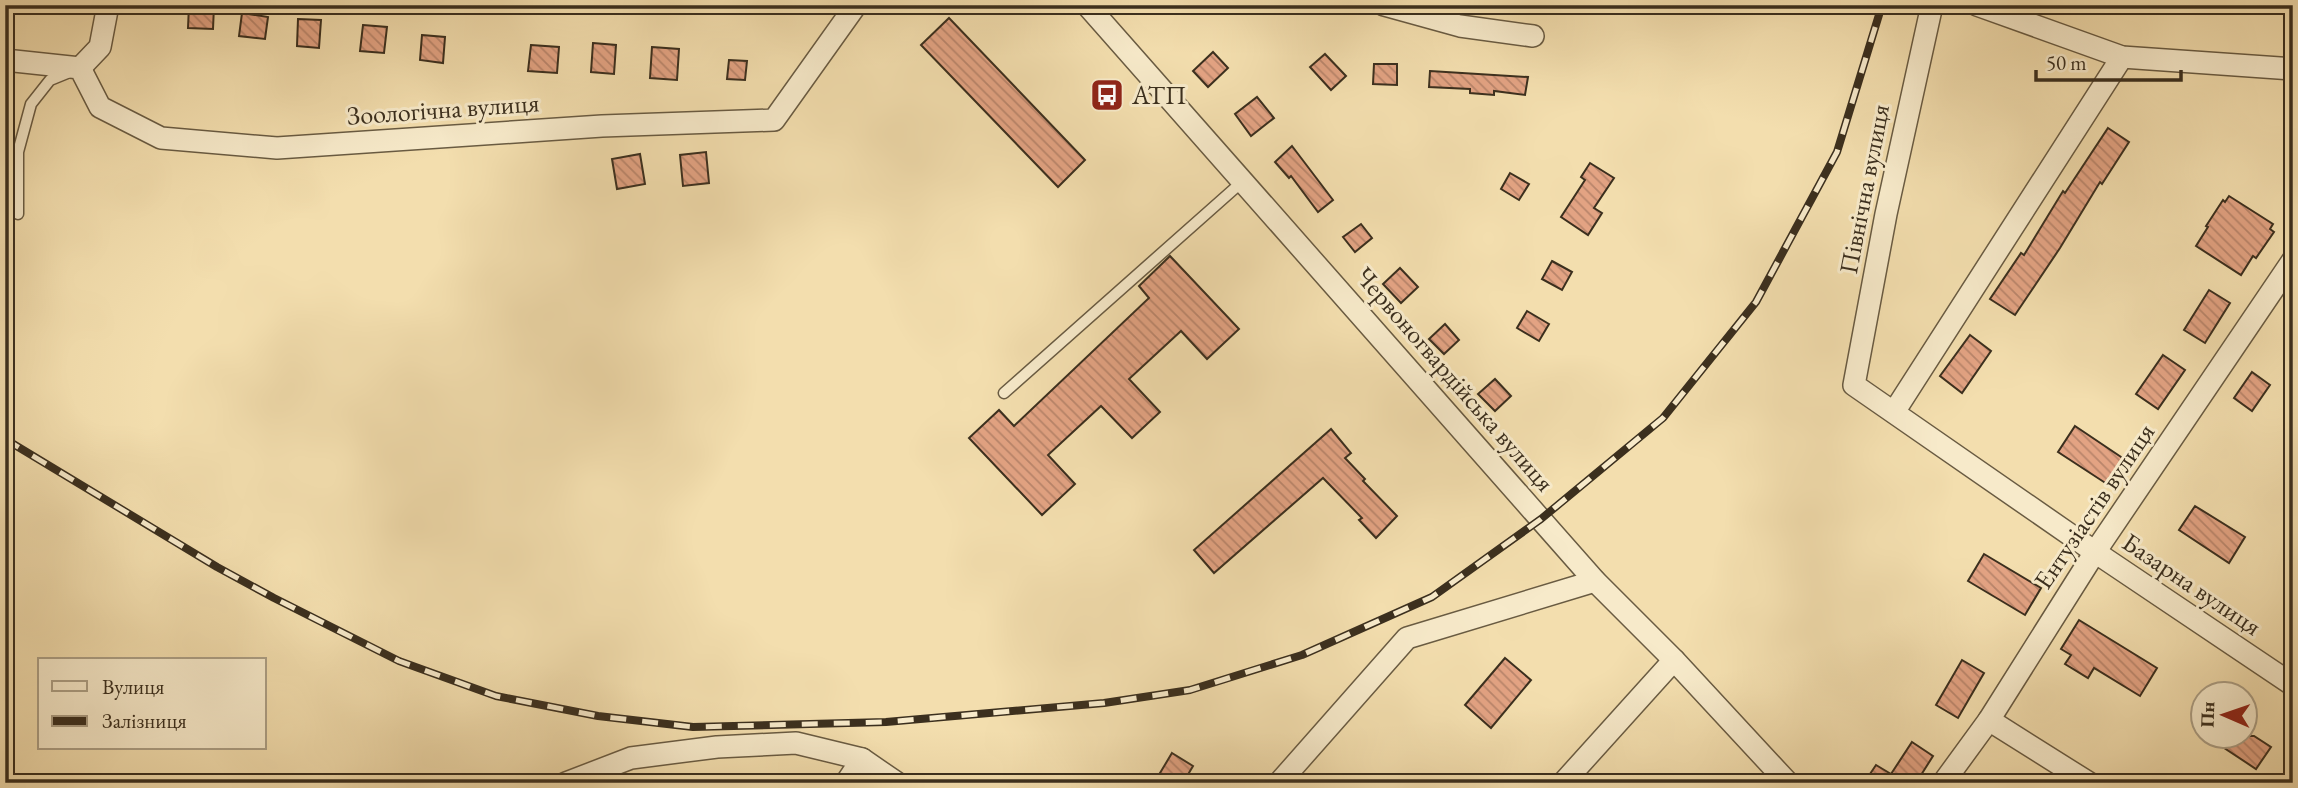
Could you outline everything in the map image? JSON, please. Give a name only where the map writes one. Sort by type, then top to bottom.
[{"type":"street","points":[[5,60],[80,68],[100,47],[108,5]]},
{"type":"street","name":"Зоологічна вулиця","points":[[80,68],[100,107],[161,138],[277,148],[602,126],[774,120],[856,5]]},
{"type":"street","points":[[1384,5],[1460,26],[1533,37]]},
{"type":"street","name":"Північна вулиця","points":[[1854,385],[1892,188],[1933,5]]},
{"type":"street","points":[[1978,5],[2122,57],[2293,69]]},
{"type":"street","name":"Червоногвардійська вулиця","points":[[1099,9],[1242,181],[1595,581],[1674,660],[1788,783]]},
{"type":"street","points":[[1894,412],[2122,57]]},
{"type":"street","name":"Ентузіастів вулиця","points":[[1942,783],[1989,720],[2095,552],[2293,260]]},
{"type":"street","name":"Базарна вулиця","points":[[1854,385],[2293,685]]},
{"type":"street","points":[[1279,783],[1407,638],[1595,581]]},
{"type":"street","points":[[1563,783],[1674,660]]},
{"type":"street","points":[[1989,720],[2089,783]]},
{"type":"street","points":[[566,783],[631,758],[717,747],[796,743],[862,759],[897,783]]},
{"type":"street","points":[[846,783],[862,759]]},
{"type":"lane","points":[[18,214],[19,152],[32,104],[50,80],[80,68]]},
{"type":"lane","points":[[1004,393],[1242,181]]},
{"type":"building","points":[[189,5],[214,6],[213,29],[188,28]]},
{"type":"building","points":[[242,13],[268,17],[265,39],[239,36]]},
{"type":"building","points":[[949,18],[1085,160],[1058,187],[921,45]]},
{"type":"building","points":[[298,19],[321,20],[319,48],[297,46]]},
{"type":"building","points":[[363,25],[387,27],[384,53],[360,51]]},
{"type":"building","points":[[422,35],[445,37],[443,63],[420,60]]},
{"type":"building","points":[[593,43],[616,45],[614,74],[591,72]]},
{"type":"building","points":[[531,45],[559,47],[557,73],[528,71]]},
{"type":"building","points":[[652,47],[679,49],[677,80],[650,78]]},
{"type":"building","points":[[1213,52],[1228,68],[1208,87],[1193,71]]},
{"type":"building","points":[[1325,54],[1346,76],[1331,90],[1310,67]]},
{"type":"building","points":[[729,60],[747,61],[745,80],[727,79]]},
{"type":"building","points":[[1374,64],[1397,64],[1397,85],[1373,84]]},
{"type":"building","points":[[1430,71],[1528,77],[1525,95],[1494,91],[1494,95],[1470,93],[1470,89],[1429,87]]},
{"type":"building","points":[[1257,97],[1274,118],[1251,136],[1235,114]]},
{"type":"building","points":[[2108,128],[2129,142],[2102,184],[2100,182],[2015,315],[1990,299],[2021,253],[2024,255],[2063,191],[2065,193]]},
{"type":"building","points":[[1292,146],[1333,200],[1318,212],[1291,176],[1289,178],[1275,162]]},
{"type":"building","points":[[706,152],[709,183],[683,186],[680,155]]},
{"type":"building","points":[[640,154],[645,184],[617,189],[612,159]]},
{"type":"building","points":[[1590,163],[1614,178],[1594,208],[1602,213],[1588,235],[1561,217],[1585,180],[1581,177]]},
{"type":"building","points":[[1510,173],[1529,184],[1519,200],[1501,189]]},
{"type":"building","points":[[2229,196],[2273,224],[2270,229],[2274,232],[2241,275],[2196,246],[2223,200],[2225,202]]},
{"type":"building","points":[[1361,224],[1372,238],[1355,252],[1343,237]]},
{"type":"building","points":[[1170,256],[1239,329],[1207,359],[1181,331],[1129,379],[1160,412],[1132,438],[1101,406],[1048,455],[1075,484],[1042,515],[969,438],[999,410],[1014,426],[1149,298],[1139,286]]},
{"type":"building","points":[[1552,261],[1572,272],[1562,290],[1542,279]]},
{"type":"building","points":[[1400,268],[1418,287],[1401,303],[1383,284]]},
{"type":"building","points":[[2209,290],[2230,303],[2205,343],[2184,330]]},
{"type":"building","points":[[1527,311],[1549,324],[1539,341],[1517,328]]},
{"type":"building","points":[[1445,324],[1459,340],[1444,354],[1429,339]]},
{"type":"building","points":[[1970,335],[1991,351],[1962,393],[1940,376]]},
{"type":"building","points":[[2163,355],[2185,370],[2158,409],[2136,394]]},
{"type":"building","points":[[2252,372],[2270,385],[2252,411],[2234,398]]},
{"type":"building","points":[[1495,379],[1511,396],[1495,411],[1478,394]]},
{"type":"building","points":[[2075,426],[2127,461],[2110,486],[2058,452]]},
{"type":"building","points":[[1331,429],[1351,453],[1345,458],[1397,516],[1376,538],[1359,520],[1362,518],[1323,478],[1214,573],[1194,550]]},
{"type":"building","points":[[2195,506],[2245,537],[2229,563],[2179,530]]},
{"type":"building","points":[[1984,554],[2041,588],[2025,615],[1968,581]]},
{"type":"building","points":[[2079,620],[2157,668],[2140,696],[2094,668],[2088,678],[2065,664],[2071,655],[2061,649]]},
{"type":"building","points":[[1505,658],[1531,680],[1491,728],[1465,705]]},
{"type":"building","points":[[1962,660],[1984,673],[1958,718],[1936,705]]},
{"type":"building","points":[[2260,740],[2271,747],[2256,769],[2227,750],[2260,750]]},
{"type":"building","points":[[1912,742],[1933,756],[1916,783],[1864,783],[1876,765],[1891,774]]},
{"type":"building","points":[[1172,753],[1193,766],[1183,783],[1154,783]]},
{"type":"railway","points":[[5,439],[217,567],[274,598],[399,661],[496,696],[598,716],[693,727],[886,722],[1104,703],[1190,690],[1302,655],[1432,597],[1541,519],[1663,418],[1756,302],[1837,152],[1882,5]]},
{"type":"place","name":"АТП","points":[[1107,95]]}]
